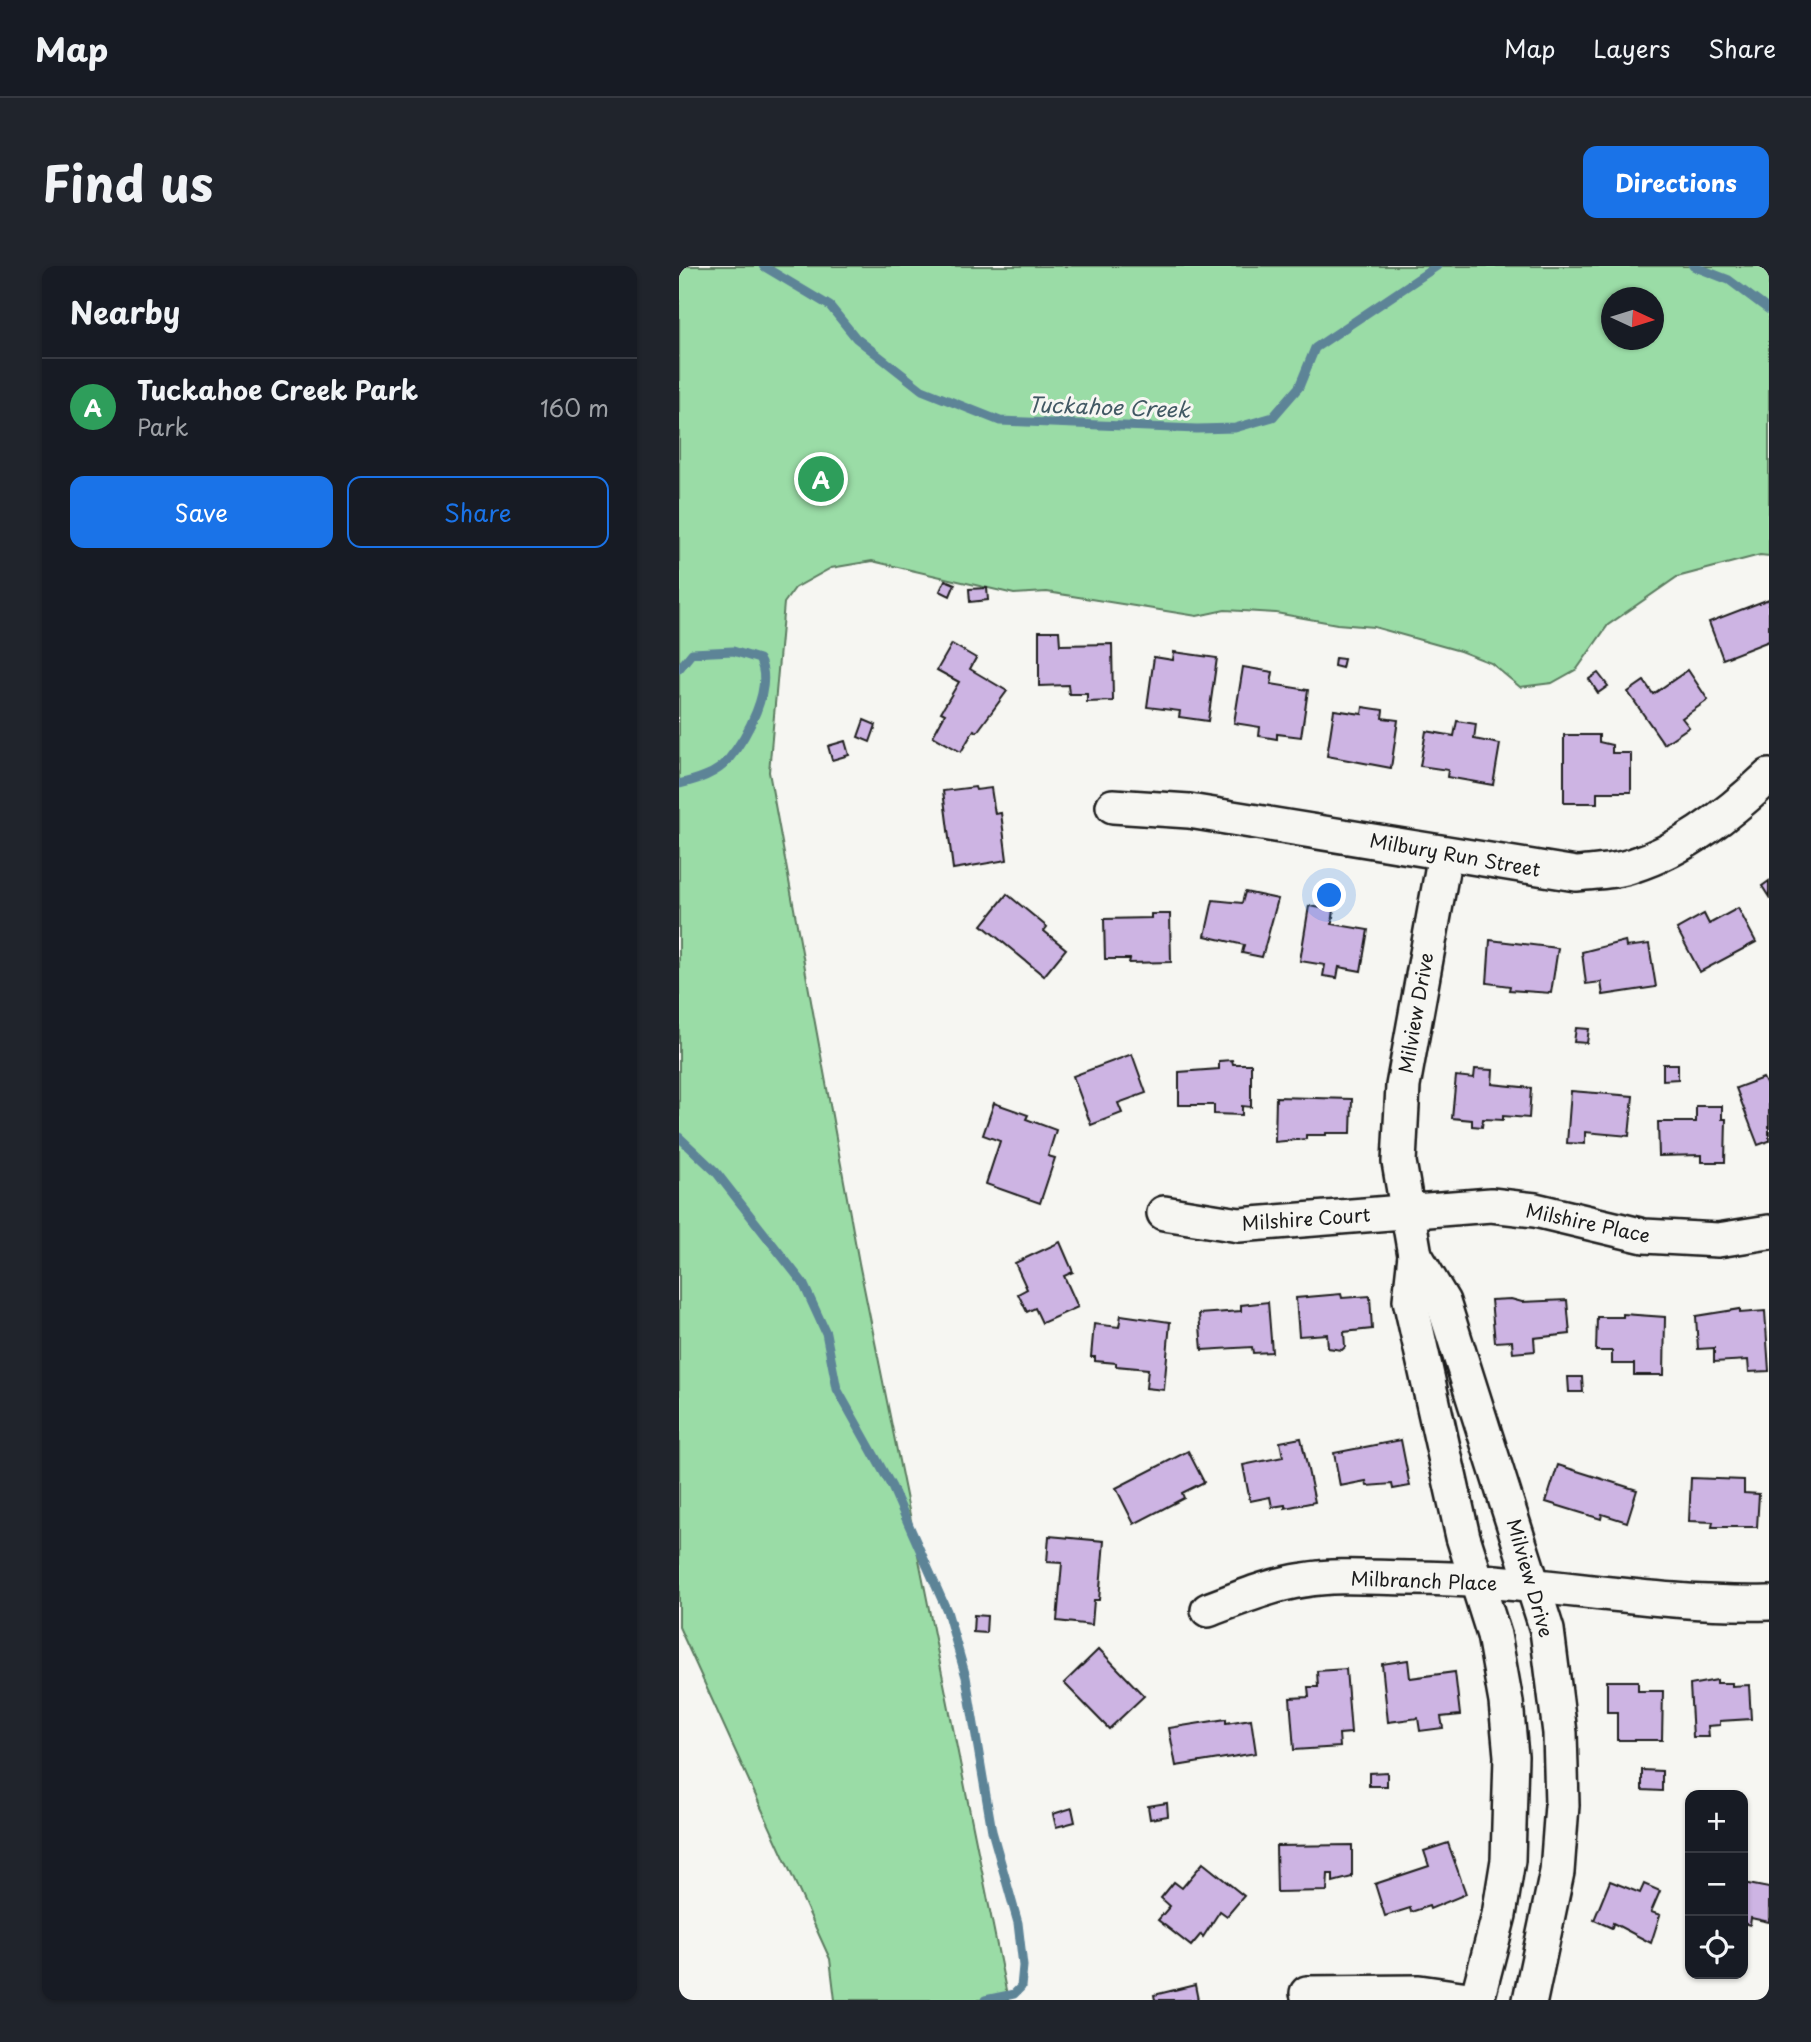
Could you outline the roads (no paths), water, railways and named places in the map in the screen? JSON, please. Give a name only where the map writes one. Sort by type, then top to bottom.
[{"type":"street","name":"Milbury Run Street","points":[[1113,806],[1189,811],[1576,874],[1636,865],[1690,839],[1744,800],[1769,776]]},
{"type":"street","name":"Milview Drive","points":[[1445,854],[1403,1086],[1399,1162],[1415,1255],[1411,1300],[1463,1537],[1494,1635],[1506,1702],[1511,1805],[1508,1860],[1499,1915],[1476,2000]]},
{"type":"street","name":"Milshire Place","points":[[1407,1213],[1492,1205],[1535,1210],[1644,1236],[1718,1240],[1769,1231]]},
{"type":"street","name":"Milshire Court","points":[[1164,1213],[1238,1225],[1407,1213]]},
{"type":"street","name":"Milview Drive","points":[[1415,1255],[1443,1302],[1547,1630],[1560,1733],[1562,1805],[1557,1872],[1530,2000]]},
{"type":"street","name":"Milbranch Place","points":[[1208,1610],[1269,1586],[1307,1579],[1382,1576],[1477,1581],[1721,1604],[1769,1603]]},
{"type":"street","points":[[1307,1993],[1419,1992],[1476,2000]]},
{"type":"waterway","name":"Tuckahoe Creek","points":[[763,266],[830,306],[856,338],[922,390],[1000,421],[1197,429],[1235,428],[1273,417],[1299,387],[1315,348],[1437,266]]},
{"type":"waterway","points":[[1693,266],[1729,280],[1769,310]]},
{"type":"waterway","points":[[679,669],[692,653],[733,651],[759,659],[763,670],[761,697],[756,712],[743,739],[728,760],[712,773],[679,784]]},
{"type":"waterway","points":[[679,1137],[716,1172],[803,1283],[826,1333],[837,1389],[892,1487],[947,1611],[966,1677],[992,1831],[1018,1923],[1023,1966],[1021,1987],[1014,1994],[985,2000]]},
{"type":"place","name":"Tuckahoe Creek Park","points":[[821,479]]}]
